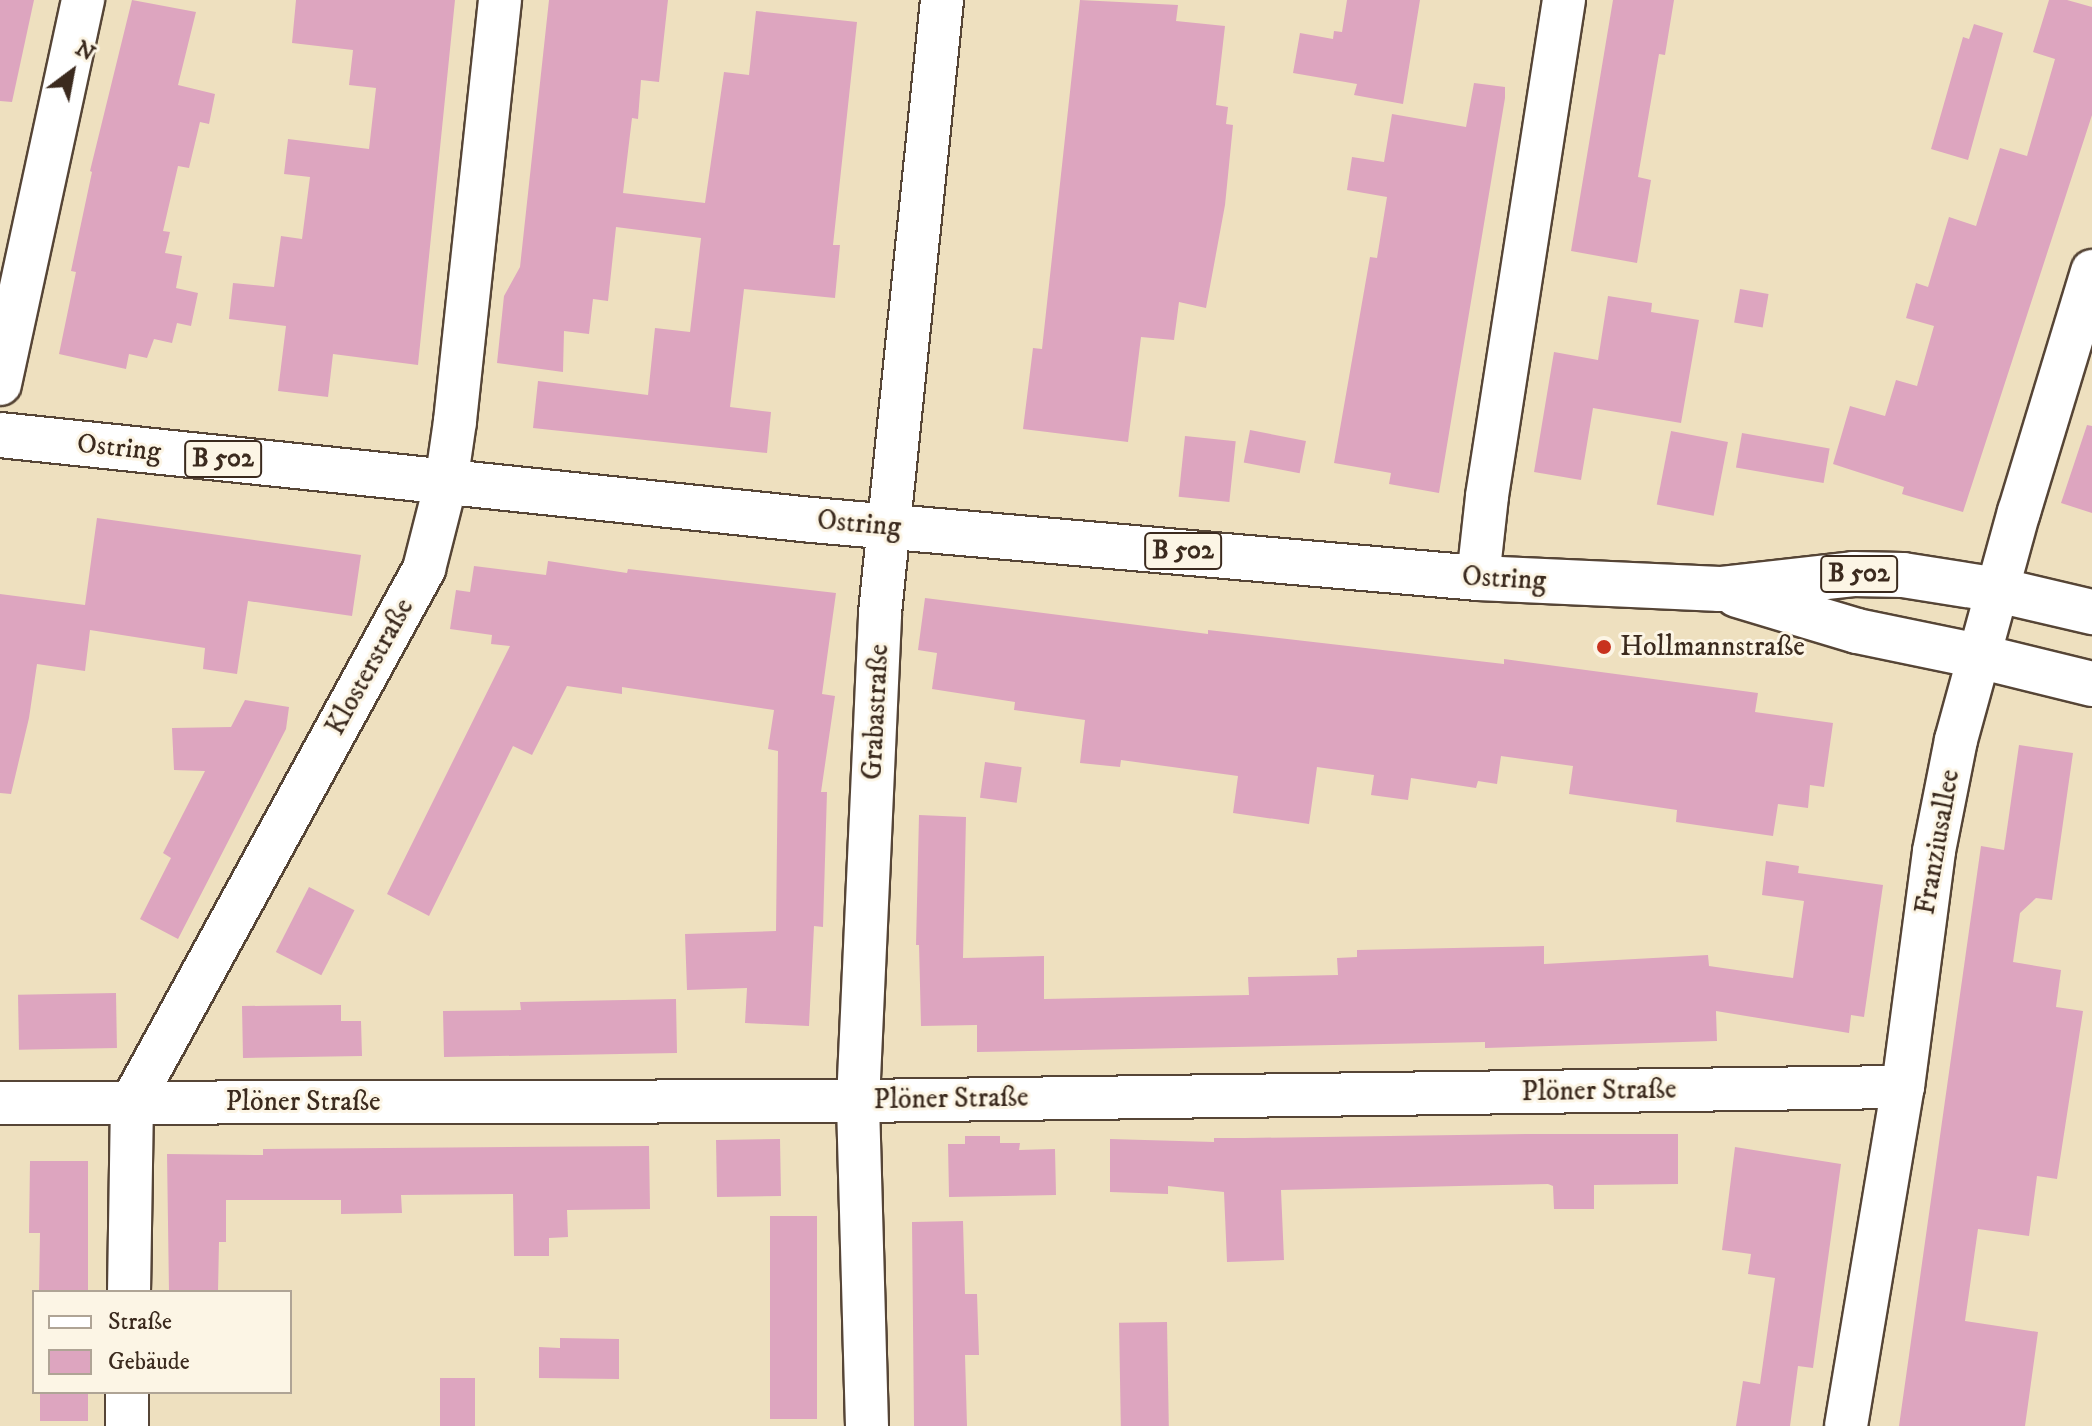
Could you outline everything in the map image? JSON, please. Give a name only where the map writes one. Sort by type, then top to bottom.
[{"type":"main road","name":"Ostring","points":[[0,435],[888,526],[1478,578],[1720,589],[1853,574],[1903,575],[1998,590],[2092,612]]},
{"type":"main road","name":"Ostring","points":[[1720,589],[1857,631],[2092,684]]},
{"type":"street","points":[[0,384],[83,0]]},
{"type":"street","name":"Klosterstraße","points":[[129,1290],[132,1102],[424,569],[446,483],[500,0]]},
{"type":"street","name":"Grabastraße","points":[[867,1426],[858,1101],[880,613],[942,0]]},
{"type":"street","points":[[1478,578],[1487,496],[1564,0]]},
{"type":"street","name":"Franziusallee","points":[[1846,1426],[1903,1087],[1934,851],[1956,740],[2092,271]]},
{"type":"street","name":"Plöner Straße","points":[[0,1103],[858,1101],[1903,1087]]},
{"type":"street","points":[[127,1394],[127,1426]]},
{"type":"building","points":[[0,0],[34,0],[12,102],[0,101]]},
{"type":"building","points":[[132,0],[196,12],[178,85],[215,94],[209,124],[200,122],[189,168],[178,166],[163,231],[170,232],[165,253],[182,256],[176,288],[198,293],[191,326],[177,323],[172,343],[154,339],[147,358],[129,354],[126,369],[59,354],[76,272],[71,271],[90,171]]},
{"type":"building","points":[[296,0],[455,0],[418,365],[333,354],[328,397],[278,391],[286,326],[229,319],[233,283],[274,287],[281,236],[302,239],[310,177],[284,174],[288,139],[369,149],[376,88],[349,85],[353,50],[292,43]]},
{"type":"building","points":[[549,0],[668,0],[659,82],[641,80],[638,119],[632,118],[623,193],[705,203],[724,72],[749,75],[756,11],[857,22],[833,245],[840,245],[835,298],[744,289],[730,407],[771,412],[767,453],[533,428],[538,381],[648,395],[655,328],[690,332],[701,238],[616,227],[608,301],[593,299],[589,334],[564,331],[563,372],[497,363],[504,296],[520,267]]},
{"type":"building","points":[[1080,0],[1178,5],[1176,21],[1225,26],[1216,105],[1228,107],[1226,124],[1233,125],[1225,205],[1206,308],[1179,302],[1174,340],[1141,337],[1128,442],[1023,429],[1033,348],[1042,349]]},
{"type":"building","points":[[1347,0],[1420,0],[1403,104],[1354,95],[1357,84],[1293,73],[1300,33],[1333,39],[1334,31],[1342,32]]},
{"type":"building","points":[[1613,0],[1674,0],[1665,55],[1659,54],[1638,177],[1651,180],[1637,263],[1571,251]]},
{"type":"building","points":[[2049,0],[2067,0],[2092,7],[2092,115],[1963,512],[1902,494],[1904,487],[1833,464],[1850,406],[1885,416],[1896,380],[1917,386],[1934,326],[1906,318],[1916,283],[1928,287],[1949,217],[1976,226],[2000,148],[2027,156],[2055,59],[2033,52]]},
{"type":"building","points":[[1974,24],[2003,33],[1968,160],[1931,149],[1963,37],[1969,39]]},
{"type":"building","points":[[1474,83],[1505,87],[1505,98],[1439,493],[1389,484],[1391,473],[1334,463],[1370,257],[1377,258],[1387,197],[1347,190],[1352,157],[1384,162],[1392,114],[1466,127]]},
{"type":"building","points":[[1740,289],[1769,294],[1763,328],[1734,322]]},
{"type":"building","points":[[1608,296],[1652,303],[1651,312],[1699,320],[1681,423],[1593,408],[1581,480],[1534,472],[1554,352],[1598,360]]},
{"type":"building","points":[[2087,425],[2092,426],[2092,513],[2061,503]]},
{"type":"building","points":[[1250,430],[1306,441],[1300,473],[1244,462]]},
{"type":"building","points":[[1671,431],[1728,442],[1714,516],[1657,505]]},
{"type":"building","points":[[1742,433],[1830,448],[1824,483],[1736,467]]},
{"type":"building","points":[[1185,436],[1236,441],[1229,502],[1179,497]]},
{"type":"building","points":[[97,518],[361,555],[352,616],[248,601],[237,674],[203,669],[205,648],[90,630],[85,671],[37,664],[29,718],[11,794],[0,793],[0,594],[85,605]]},
{"type":"building","points":[[548,561],[627,573],[628,569],[836,593],[822,694],[835,696],[821,792],[827,792],[823,927],[814,926],[809,1026],[745,1023],[747,988],[687,990],[685,934],[776,931],[778,751],[768,749],[774,710],[622,687],[622,694],[567,686],[532,755],[513,746],[429,916],[387,894],[510,646],[491,644],[492,635],[450,629],[456,590],[470,592],[474,566],[546,575]]},
{"type":"building","points":[[925,598],[1208,634],[1208,630],[1504,664],[1504,659],[1758,693],[1755,712],[1833,723],[1824,787],[1810,785],[1808,808],[1778,804],[1773,836],[1676,822],[1677,810],[1569,794],[1573,766],[1501,756],[1497,784],[1478,781],[1476,788],[1411,778],[1408,800],[1371,795],[1374,775],[1317,767],[1309,824],[1233,813],[1238,776],[1121,760],[1120,767],[1080,763],[1085,720],[1014,710],[1015,702],[932,689],[937,653],[918,650]]},
{"type":"building","points":[[245,700],[289,707],[286,729],[178,939],[140,919],[171,858],[163,853],[205,771],[174,770],[172,728],[231,727]]},
{"type":"building","points":[[2019,745],[2073,753],[2052,900],[2036,898],[2020,913],[2013,962],[2061,970],[2056,1007],[2083,1011],[2057,1179],[2037,1176],[2029,1236],[1978,1229],[1965,1321],[2038,1332],[2025,1426],[1899,1426],[1981,846],[2004,850]]},
{"type":"building","points":[[985,762],[1022,767],[1017,803],[980,798]]},
{"type":"building","points":[[919,815],[966,817],[963,958],[1044,956],[1044,999],[1249,995],[1248,977],[1338,975],[1337,958],[1357,957],[1357,950],[1544,946],[1544,964],[1708,955],[1709,966],[1793,978],[1804,901],[1762,895],[1766,861],[1799,866],[1798,873],[1883,885],[1864,1017],[1851,1015],[1849,1033],[1716,1011],[1717,1041],[1485,1048],[1485,1042],[977,1052],[977,1025],[921,1026],[919,945],[916,945]]},
{"type":"building","points":[[309,887],[354,910],[321,975],[276,952]]},
{"type":"building","points":[[116,993],[117,1048],[19,1050],[18,995]]},
{"type":"building","points":[[676,999],[677,1053],[444,1057],[443,1011],[521,1010],[520,1002]]},
{"type":"building","points":[[341,1005],[341,1021],[361,1021],[362,1056],[243,1058],[242,1006]]},
{"type":"building","points":[[1678,1134],[1678,1184],[1594,1185],[1594,1209],[1554,1209],[1553,1186],[1548,1184],[1281,1190],[1284,1260],[1227,1262],[1224,1192],[1168,1186],[1168,1194],[1110,1192],[1110,1139],[1214,1142],[1214,1138]]},
{"type":"building","points":[[965,1136],[1000,1136],[1000,1143],[1020,1143],[1019,1150],[1055,1149],[1056,1195],[949,1197],[948,1144],[965,1144]]},
{"type":"building","points":[[780,1139],[781,1196],[717,1197],[716,1140]]},
{"type":"building","points":[[649,1146],[650,1209],[567,1210],[568,1237],[549,1238],[549,1256],[514,1256],[513,1194],[401,1195],[402,1213],[341,1214],[341,1200],[226,1200],[226,1242],[219,1242],[218,1290],[169,1290],[167,1154],[263,1155],[263,1149]]},
{"type":"building","points":[[1735,1147],[1841,1164],[1813,1368],[1798,1366],[1790,1426],[1736,1426],[1743,1381],[1760,1384],[1775,1278],[1748,1274],[1751,1254],[1722,1250]]},
{"type":"building","points":[[30,1161],[88,1161],[88,1290],[39,1290],[40,1233],[29,1233]]},
{"type":"building","points":[[770,1216],[817,1216],[817,1419],[770,1419]]},
{"type":"building","points":[[963,1221],[965,1294],[977,1294],[979,1355],[965,1355],[967,1426],[914,1426],[912,1222]]},
{"type":"building","points":[[1167,1322],[1169,1426],[1121,1426],[1119,1323]]},
{"type":"building","points":[[560,1338],[619,1339],[619,1379],[539,1378],[539,1347],[560,1348]]},
{"type":"building","points":[[440,1378],[475,1378],[475,1426],[440,1426]]},
{"type":"building","points":[[40,1394],[88,1394],[88,1421],[40,1421]]},
{"type":"place","name":"Hollmannstraße","points":[[1604,647]]}]
